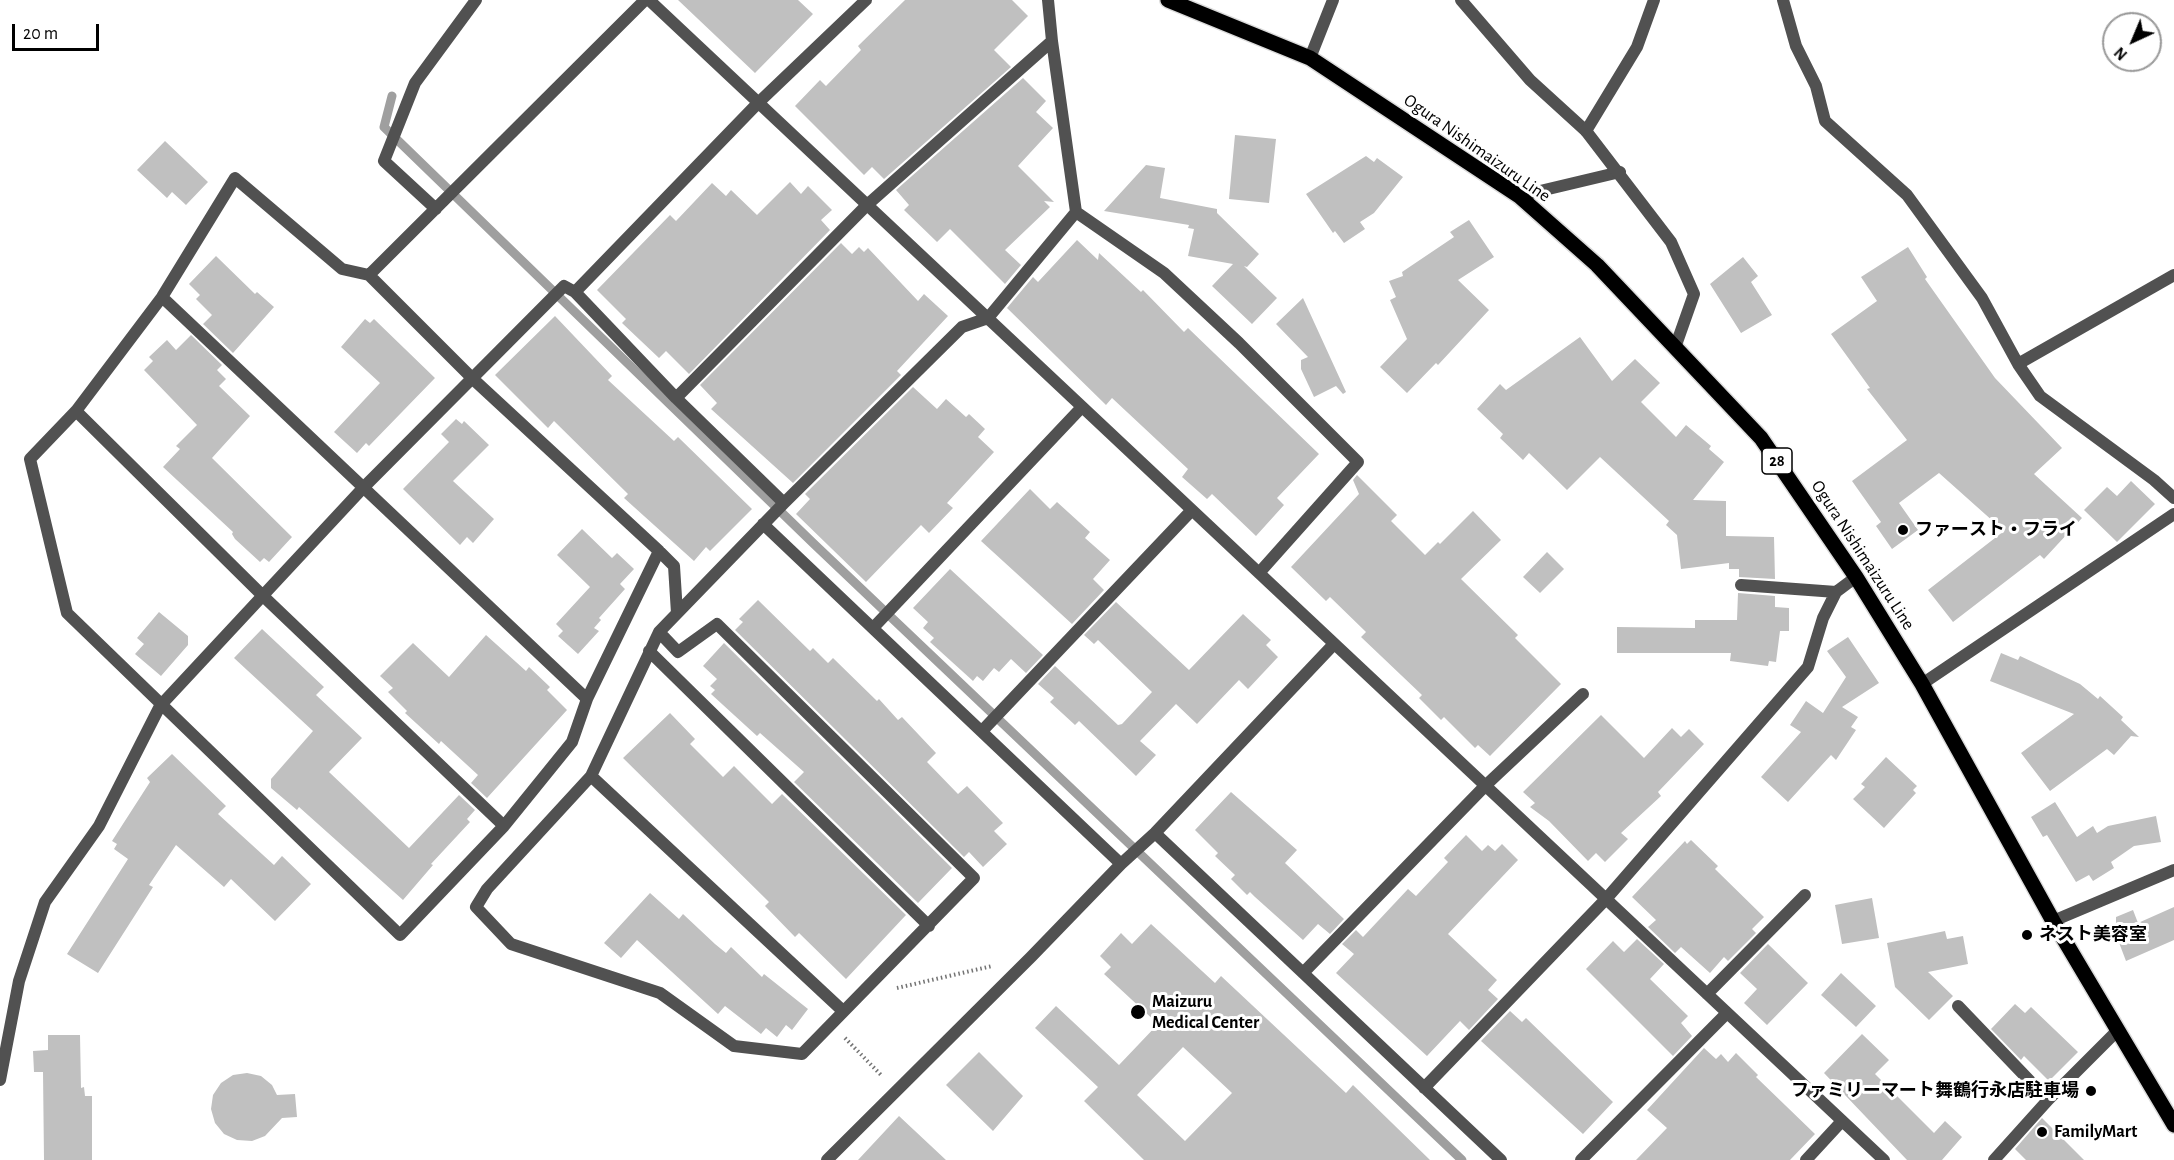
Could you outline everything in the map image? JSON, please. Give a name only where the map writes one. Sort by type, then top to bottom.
[{"type":"main road","name":"Ogura Nishimaizuru Line","points":[[1168,0],[1310,58],[1519,196],[1597,265],[1676,345],[1761,438],[1856,577],[1922,684],[2053,921],[2174,1125]]},
{"type":"street","points":[[436,209],[384,161],[415,83],[476,0]]},
{"type":"street","points":[[369,275],[647,0],[1884,1160]]},
{"type":"street","points":[[575,292],[758,103],[866,0]]},
{"type":"street","points":[[1048,0],[1076,212],[1164,273],[1239,343],[1358,462],[1259,573]]},
{"type":"street","points":[[1310,58],[1333,0]]},
{"type":"street","points":[[1461,0],[1530,80],[1587,131],[1671,242],[1694,294],[1676,345]]},
{"type":"street","points":[[1587,131],[1637,47],[1654,0]]},
{"type":"street","points":[[1783,0],[1796,46],[1816,86],[1825,121],[1907,195],[1982,298],[2018,364],[2040,396],[2154,480],[2174,498]]},
{"type":"street","points":[[676,398],[867,205],[1052,41]]},
{"type":"street","points":[[1519,196],[1620,172]]},
{"type":"street","points":[[659,551],[587,699],[572,742],[504,826],[400,935],[160,706],[67,613],[30,459],[76,411],[162,297],[235,178],[342,269],[369,275],[473,379],[659,551],[674,566],[677,613]]},
{"type":"street","points":[[658,632],[678,652],[717,624],[974,878],[802,1054],[734,1046],[660,993],[511,944],[476,907],[487,889],[591,776],[658,632],[784,502],[962,327],[988,318],[1076,212]]},
{"type":"street","points":[[2018,364],[2174,274]]},
{"type":"street","points":[[0,1080],[19,981],[45,902],[99,826],[160,706],[363,488],[564,286],[575,292],[676,398],[784,502]]},
{"type":"street","points":[[162,297],[587,699]]},
{"type":"street","points":[[873,628],[1082,407]]},
{"type":"street","points":[[76,411],[262,595],[504,826]]},
{"type":"street","points":[[982,731],[1192,510]]},
{"type":"street","points":[[1922,684],[2174,514]]},
{"type":"street","points":[[763,524],[1121,864]]},
{"type":"street","points":[[1424,1088],[1606,899],[1808,667],[1823,618],[1836,592],[1856,577]]},
{"type":"street","points":[[1741,585],[1836,592]]},
{"type":"street","points":[[827,1160],[1032,957],[1121,864],[1155,833],[1334,644]]},
{"type":"street","points":[[649,651],[929,926]]},
{"type":"street","points":[[1303,973],[1485,786],[1583,694]]},
{"type":"street","points":[[591,776],[843,1011]]},
{"type":"street","points":[[1155,833],[1501,1160]]},
{"type":"street","points":[[2053,921],[2174,870]]},
{"type":"street","points":[[1707,994],[1805,896]]},
{"type":"street","points":[[1958,1006],[2048,1100]]},
{"type":"street","points":[[1581,1160],[1727,1013]]},
{"type":"street","points":[[1994,1160],[2048,1100],[2117,1031]]},
{"type":"street","points":[[1806,1160],[1842,1121]]},
{"type":"path","points":[[858,997],[1032,957]]},
{"type":"path","points":[[831,1023],[897,1092]]},
{"type":"building","points":[[678,0],[798,0],[813,14],[755,73]]},
{"type":"building","points":[[905,0],[1012,0],[1028,16],[994,50],[1011,67],[884,179],[872,167],[864,175],[795,106],[820,80],[826,86],[861,50],[858,46]]},
{"type":"building","points":[[1023,78],[1046,101],[1036,112],[1053,128],[1018,166],[1054,202],[1044,201],[1050,207],[1005,250],[1021,265],[1005,284],[950,229],[937,242],[904,210],[909,205],[896,190]]},
{"type":"building","points":[[1235,135],[1276,139],[1269,203],[1229,199]]},
{"type":"building","points":[[165,141],[208,182],[186,205],[172,192],[167,198],[137,170]]},
{"type":"building","points":[[1366,156],[1374,162],[1377,158],[1403,177],[1374,213],[1360,222],[1365,229],[1344,243],[1335,231],[1333,233],[1306,194]]},
{"type":"building","points":[[1146,165],[1165,168],[1160,198],[1217,209],[1217,213],[1259,254],[1247,267],[1244,266],[1277,298],[1252,324],[1212,286],[1233,264],[1188,256],[1194,229],[1188,228],[1189,225],[1104,211]]},
{"type":"building","points":[[790,182],[801,194],[808,186],[832,210],[821,220],[830,230],[689,374],[666,351],[659,358],[622,323],[626,319],[597,290],[670,215],[676,221],[712,183],[726,196],[731,190],[757,215]]},
{"type":"building","points":[[1469,220],[1494,257],[1458,280],[1489,310],[1438,365],[1436,363],[1407,393],[1380,367],[1407,339],[1390,300],[1396,297],[1389,281],[1403,276],[1402,272],[1454,237],[1450,232]]},
{"type":"building","points":[[1077,240],[1098,260],[1099,253],[1141,292],[1143,290],[1184,332],[1188,328],[1319,454],[1277,498],[1284,505],[1256,536],[1212,494],[1207,499],[1182,477],[1188,469],[1112,398],[1106,405],[1007,308],[1033,277],[1038,282]]},
{"type":"building","points":[[841,243],[852,254],[859,247],[864,252],[868,248],[918,301],[924,294],[948,316],[897,371],[901,375],[793,483],[711,409],[717,403],[700,385]]},
{"type":"building","points":[[1908,247],[1927,277],[1925,279],[1995,378],[2062,448],[2034,474],[2082,518],[2044,559],[2040,555],[1953,622],[1928,590],[2004,531],[1939,473],[1899,503],[1918,530],[1892,549],[1876,526],[1881,522],[1852,481],[1907,440],[1867,389],[1870,388],[1831,334],[1877,301],[1861,277]]},
{"type":"building","points":[[216,256],[255,294],[257,292],[274,307],[233,353],[203,324],[212,315],[196,299],[200,295],[189,284]]},
{"type":"building","points":[[1743,257],[1758,276],[1751,282],[1772,315],[1741,333],[1710,284]]},
{"type":"building","points":[[1303,298],[1346,392],[1343,394],[1336,386],[1314,397],[1301,369],[1301,360],[1308,357],[1276,324]]},
{"type":"building","points":[[555,316],[612,376],[608,380],[674,441],[678,437],[752,509],[710,551],[706,547],[694,561],[624,498],[628,494],[554,421],[548,428],[495,375]]},
{"type":"building","points":[[365,319],[370,323],[374,319],[435,378],[369,446],[366,443],[357,453],[334,432],[380,383],[341,347]]},
{"type":"building","points":[[191,335],[222,365],[217,370],[226,379],[219,386],[250,416],[212,458],[292,537],[269,562],[264,558],[260,562],[235,539],[233,532],[163,467],[180,449],[176,446],[197,425],[144,370],[153,361],[149,357],[167,340],[176,350]]},
{"type":"building","points":[[1580,337],[1612,381],[1635,359],[1660,383],[1641,402],[1676,437],[1686,425],[1711,446],[1709,449],[1724,462],[1693,500],[1726,501],[1726,536],[1774,537],[1775,579],[1739,577],[1739,569],[1729,569],[1729,563],[1681,569],[1677,535],[1666,525],[1669,521],[1600,457],[1567,490],[1529,453],[1523,460],[1500,438],[1503,434],[1477,409],[1500,384],[1506,390]]},
{"type":"building","points":[[913,387],[937,409],[946,399],[966,417],[969,414],[985,429],[978,437],[994,452],[947,503],[953,508],[929,533],[921,525],[866,582],[796,514],[810,499],[805,494]]},
{"type":"building","points":[[456,419],[462,424],[464,421],[489,445],[453,481],[494,519],[473,543],[467,537],[460,545],[403,489],[449,442],[441,434]]},
{"type":"building","points":[[1357,475],[1397,515],[1391,521],[1425,555],[1438,542],[1440,544],[1473,511],[1501,540],[1461,579],[1518,635],[1515,638],[1561,684],[1490,756],[1478,745],[1475,748],[1444,717],[1441,720],[1419,698],[1422,695],[1361,637],[1366,632],[1330,597],[1326,601],[1291,567],[1359,494],[1353,480]]},
{"type":"building","points":[[2131,481],[2155,504],[2117,542],[2084,510],[2107,487],[2117,496]]},
{"type":"building","points":[[1030,489],[1050,509],[1057,502],[1090,532],[1085,538],[1110,560],[1093,579],[1104,590],[1072,624],[981,541]]},
{"type":"building","points":[[582,529],[612,558],[617,553],[634,569],[620,584],[625,589],[599,618],[601,620],[594,628],[599,631],[578,654],[558,636],[563,631],[556,624],[590,587],[557,555]]},
{"type":"building","points":[[1547,552],[1564,569],[1540,593],[1523,577]]},
{"type":"building","points":[[950,569],[1043,655],[1026,673],[1011,659],[999,672],[994,668],[983,681],[977,676],[973,681],[930,642],[934,638],[923,628],[928,622],[913,608]]},
{"type":"building","points":[[1738,593],[1775,596],[1775,607],[1789,608],[1789,631],[1780,631],[1776,662],[1769,661],[1768,666],[1730,661],[1731,653],[1617,653],[1617,627],[1695,628],[1695,620],[1737,620]]},
{"type":"building","points":[[758,600],[810,651],[813,648],[828,663],[833,658],[877,701],[879,699],[898,720],[902,717],[936,753],[927,762],[958,794],[967,786],[1003,823],[994,831],[1007,844],[983,867],[969,852],[964,857],[735,630],[743,622],[739,619]]},
{"type":"building","points":[[1116,602],[1189,670],[1243,614],[1271,640],[1266,645],[1278,657],[1248,689],[1239,680],[1197,724],[1176,704],[1140,741],[1156,755],[1136,776],[1079,721],[1075,725],[1050,702],[1054,698],[1038,684],[1055,666],[1118,725],[1122,724],[1152,692],[1098,640],[1094,644],[1084,635]]},
{"type":"building","points":[[159,612],[188,636],[188,645],[161,676],[135,654],[144,644],[137,638]]},
{"type":"building","points":[[262,629],[324,687],[316,695],[362,738],[329,772],[409,848],[459,795],[475,810],[467,819],[470,822],[431,864],[433,865],[403,900],[299,807],[297,810],[271,788],[271,779],[313,731],[234,658]]},
{"type":"building","points":[[486,635],[526,671],[529,667],[550,687],[547,690],[567,710],[487,798],[471,783],[478,775],[441,741],[439,744],[405,713],[407,711],[388,692],[393,688],[380,676],[413,643],[449,677]]},
{"type":"building","points":[[1848,637],[1879,683],[1842,707],[1858,717],[1851,727],[1856,730],[1836,760],[1831,755],[1788,802],[1761,777],[1801,732],[1790,725],[1806,701],[1823,713],[1846,677],[1827,651]]},
{"type":"building","points":[[724,643],[952,868],[918,903],[794,782],[804,772],[760,733],[757,736],[711,694],[715,690],[710,686],[717,679],[703,666]]},
{"type":"building","points":[[2001,653],[2018,660],[2020,656],[2080,684],[2098,699],[2100,696],[2123,717],[2121,720],[2139,737],[2131,736],[2114,755],[2107,749],[2050,791],[2021,753],[2074,714],[1990,681]]},
{"type":"building","points":[[670,713],[695,739],[690,744],[723,777],[734,766],[772,804],[782,794],[906,915],[846,979],[799,933],[795,937],[765,906],[769,902],[623,758]]},
{"type":"building","points":[[1601,715],[1644,758],[1672,728],[1681,737],[1689,729],[1704,744],[1658,792],[1661,796],[1621,833],[1628,839],[1605,862],[1596,853],[1588,861],[1549,821],[1530,807],[1535,803],[1523,792]]},
{"type":"building","points":[[172,754],[226,806],[218,814],[274,865],[282,856],[311,884],[275,921],[231,879],[224,887],[176,845],[149,885],[153,887],[98,973],[67,954],[128,859],[114,849],[117,844],[112,841],[150,782],[147,778]]},
{"type":"building","points":[[1886,757],[1917,786],[1913,790],[1916,793],[1884,828],[1853,799],[1865,787],[1861,784]]},
{"type":"building","points":[[1231,792],[1297,850],[1285,863],[1344,919],[1330,934],[1318,924],[1303,940],[1250,892],[1247,895],[1231,879],[1235,875],[1215,856],[1218,853],[1195,830]]},
{"type":"building","points":[[2055,802],[2077,837],[2093,826],[2097,833],[2108,826],[2156,816],[2161,842],[2134,846],[2111,862],[2114,868],[2093,881],[2089,875],[2076,882],[2047,835],[2043,837],[2031,817]]},
{"type":"building","points":[[1466,835],[1482,851],[1488,845],[1495,851],[1502,844],[1518,860],[1448,934],[1497,980],[1488,990],[1498,999],[1469,1030],[1460,1021],[1427,1056],[1336,973],[1354,954],[1342,944],[1356,930],[1363,937],[1408,889],[1416,896],[1448,862],[1444,858]]},
{"type":"building","points":[[1691,840],[1718,866],[1715,869],[1764,917],[1752,929],[1756,933],[1728,961],[1724,957],[1710,973],[1681,947],[1675,953],[1648,927],[1656,920],[1632,897],[1685,841],[1687,844]]},
{"type":"building","points":[[650,893],[679,919],[683,914],[726,953],[731,947],[762,977],[764,974],[808,1009],[792,1030],[786,1025],[777,1037],[766,1028],[761,1034],[725,1006],[718,1014],[637,940],[621,958],[604,943]]},
{"type":"building","points":[[1872,898],[1879,938],[1842,944],[1835,905]]},
{"type":"building","points":[[2174,907],[2174,940],[2126,961],[2118,940],[2121,939],[2116,927],[2116,917],[2133,910],[2138,923]]},
{"type":"building","points":[[1151,924],[1215,983],[1221,976],[1346,1093],[1353,1085],[1430,1160],[1144,1160],[1084,1101],[1098,1087],[1035,1028],[1056,1006],[1119,1065],[1158,1024],[1104,974],[1111,967],[1100,956],[1121,933],[1132,944]],"holes":[[[1183,1047],[1232,1093],[1185,1141],[1137,1095]]]},
{"type":"building","points":[[1945,931],[1947,939],[1963,936],[1968,964],[1928,972],[1953,996],[1929,1020],[1895,987],[1887,943]]},
{"type":"building","points":[[1637,939],[1664,964],[1650,979],[1688,1016],[1681,1023],[1692,1036],[1673,1056],[1586,969],[1613,941],[1624,952]]},
{"type":"building","points":[[1768,944],[1808,983],[1767,1025],[1744,1003],[1757,989],[1740,973]]},
{"type":"building","points":[[1841,973],[1876,1006],[1856,1027],[1821,995]]},
{"type":"building","points":[[2015,1004],[2025,1013],[2031,1007],[2078,1052],[2049,1081],[2024,1056],[2021,1060],[1991,1029]]},
{"type":"building","points":[[1510,1011],[1522,1022],[1526,1018],[1613,1102],[1583,1134],[1481,1041]]},
{"type":"building","points":[[1862,1034],[1889,1060],[1875,1074],[1934,1133],[1945,1121],[1962,1137],[1942,1160],[1907,1160],[1824,1073]]},
{"type":"building","points":[[48,1035],[80,1035],[81,1088],[84,1087],[85,1096],[92,1096],[92,1160],[44,1160],[43,1072],[34,1072],[33,1051],[48,1050]]},
{"type":"building","points":[[1704,1048],[1716,1059],[1721,1054],[1728,1062],[1736,1053],[1758,1075],[1756,1077],[1815,1134],[1790,1160],[1636,1160],[1667,1128],[1647,1110]]},
{"type":"building","points":[[979,1052],[1023,1096],[993,1131],[946,1085]]},
{"type":"building","points":[[247,1073],[261,1076],[272,1085],[277,1095],[295,1094],[297,1117],[282,1118],[265,1136],[252,1141],[237,1140],[224,1134],[215,1123],[211,1109],[213,1095],[221,1083],[233,1075]]},
{"type":"building","points":[[899,1116],[946,1160],[858,1160]]},
{"type":"building","name":"FamilyMart","points":[[2042,1118],[2084,1160],[2026,1160],[2015,1149]]},
{"type":"waterway","points":[[392,96],[384,127],[813,543],[1462,1160]]},
{"type":"place","name":"ファースト・フライ","points":[[1903,530]]},
{"type":"place","name":"ネスト美容室","points":[[2027,935]]},
{"type":"place","name":"Maizuru Medical Center","points":[[1138,1012]]},
{"type":"place","name":"ファミリーマート舞鶴行永店駐車場","points":[[2091,1091]]},
{"type":"place","name":"FamilyMart","points":[[2042,1132]]}]
